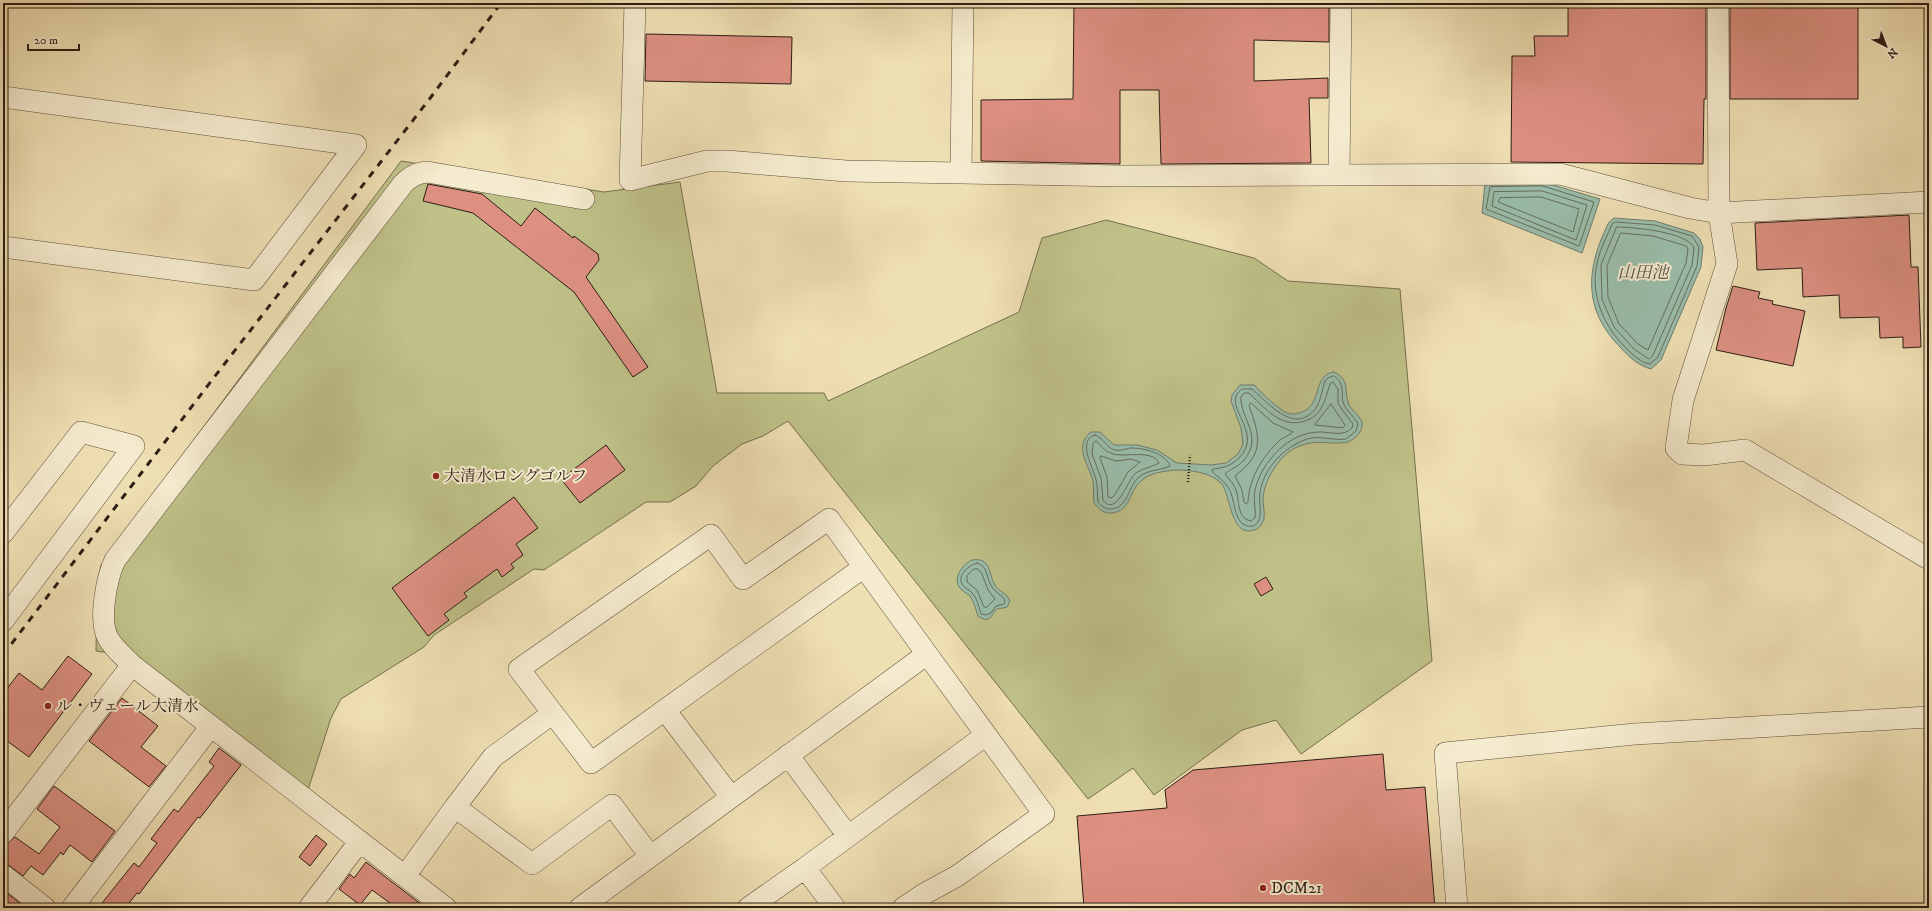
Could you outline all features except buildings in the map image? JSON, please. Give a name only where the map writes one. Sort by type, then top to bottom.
[{"type":"street","points":[[635,3],[630,180],[706,161],[727,161],[846,171],[1122,176],[1560,174],[1683,207],[1719,213],[1929,202]]},
{"type":"street","points":[[961,172],[963,3]]},
{"type":"street","points":[[1339,174],[1341,3]]},
{"type":"street","points":[[1718,3],[1719,213],[1727,264],[1683,400],[1676,448],[1682,454],[1704,454],[1744,450],[1929,559]]},
{"type":"street","points":[[3,97],[356,145],[254,280],[3,247]]},
{"type":"street","points":[[446,908],[132,665],[111,643],[104,628],[103,618],[109,572],[115,560],[403,184],[411,176],[427,172],[584,199]]},
{"type":"street","points":[[3,621],[134,446],[81,432],[5,525]]},
{"type":"street","points":[[864,567],[591,763],[519,669],[711,535],[743,579],[829,519],[864,567],[927,654],[986,735],[1044,814],[957,876],[924,894],[903,908]]},
{"type":"street","points":[[582,907],[927,654]]},
{"type":"street","points":[[3,833],[132,665]]},
{"type":"street","points":[[665,710],[731,797]]},
{"type":"street","points":[[406,876],[493,757],[553,713]]},
{"type":"street","points":[[1456,908],[1445,753],[1635,734],[1929,717]]},
{"type":"street","points":[[72,908],[211,726]]},
{"type":"street","points":[[748,908],[986,735]]},
{"type":"street","points":[[788,755],[848,836]]},
{"type":"street","points":[[455,807],[532,864],[612,805],[650,856]]},
{"type":"street","points":[[309,908],[360,841]]},
{"type":"street","points":[[805,868],[835,908]]},
{"type":"street","points":[[3,875],[45,908]]},
{"type":"path","points":[[1188,482],[1190,455]]},
{"type":"green space","points":[[401,161],[604,192],[680,182],[717,393],[824,393],[828,401],[1019,312],[1042,238],[1106,220],[1254,258],[1288,281],[1400,289],[1432,661],[1301,754],[1276,720],[1242,730],[1154,795],[1133,768],[1088,799],[788,421],[763,436],[742,444],[713,466],[696,486],[670,502],[646,502],[544,570],[534,569],[434,635],[424,647],[341,699],[331,718],[308,790],[138,657],[96,651],[97,586],[101,565]]},
{"type":"water","points":[[1543,182],[1600,199],[1582,253],[1482,213],[1485,183]]},
{"type":"water","name":"山田池","points":[[1614,218],[1655,221],[1694,233],[1700,239],[1703,247],[1701,267],[1661,360],[1651,369],[1634,361],[1608,333],[1599,318],[1594,303],[1592,272],[1601,239],[1609,222]]},
{"type":"water","points":[[1334,372],[1342,378],[1346,385],[1349,405],[1361,420],[1362,426],[1359,434],[1348,442],[1317,442],[1303,445],[1295,448],[1283,457],[1273,470],[1266,484],[1263,498],[1264,519],[1257,529],[1246,531],[1240,528],[1232,514],[1221,483],[1206,474],[1187,470],[1167,471],[1144,478],[1137,485],[1123,509],[1118,511],[1112,513],[1104,512],[1094,503],[1093,481],[1083,449],[1083,443],[1091,432],[1100,432],[1114,445],[1137,445],[1157,450],[1177,463],[1211,465],[1226,463],[1238,454],[1243,444],[1241,428],[1231,401],[1232,395],[1240,385],[1254,385],[1282,410],[1295,414],[1307,410],[1315,398],[1322,379],[1327,374]]},
{"type":"water","points":[[972,560],[983,561],[986,564],[995,585],[1007,596],[1010,601],[1007,607],[997,609],[988,619],[978,616],[971,598],[961,589],[958,584],[958,576],[962,568]]},
{"type":"railway","points":[[3,655],[212,380],[431,97],[501,3]]},
{"type":"place","name":"大清水ロングゴルフ","points":[[436,476]]},
{"type":"place","name":"ル・ヴェール大清水","points":[[48,706]]},
{"type":"place","name":"DCM21","points":[[1263,888]]}]
